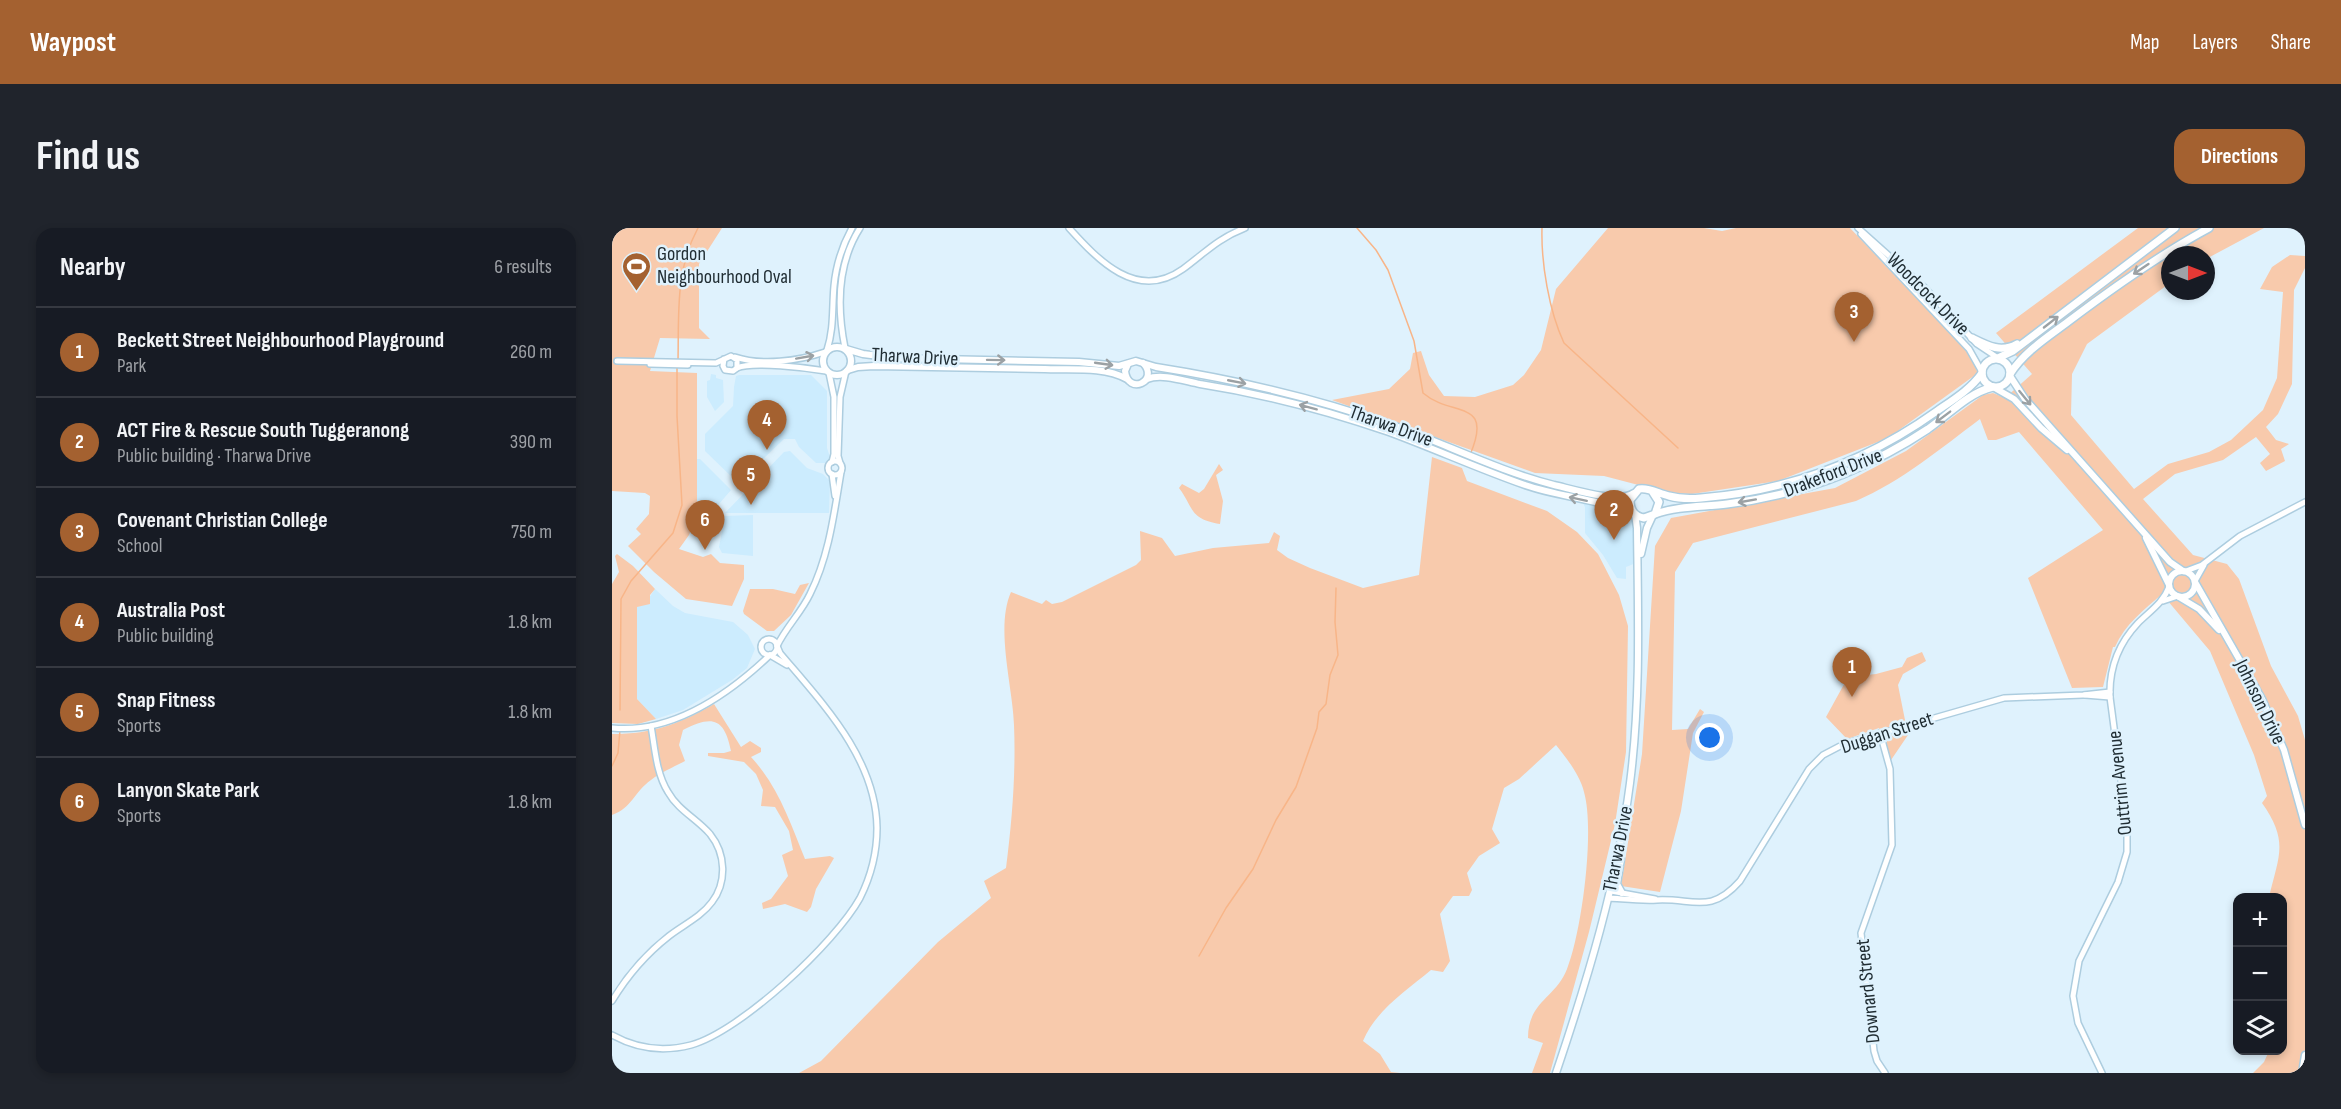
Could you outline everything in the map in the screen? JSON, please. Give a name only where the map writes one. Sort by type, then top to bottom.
[{"type":"highway","points":[[2175,228],[2030,339],[2013,351],[1987,362],[1982,372],[1983,380],[1993,387],[2002,386],[2026,354],[2105,293],[2153,260],[2209,228]]},
{"type":"highway","points":[[1972,338],[2000,349],[2012,347],[2025,339],[2030,339]]},
{"type":"highway","points":[[1998,358],[2006,363],[2010,375]]},
{"type":"highway","name":"Drakeford Drive","points":[[1652,491],[1683,499],[1723,496],[1794,482],[1860,457],[1925,420],[1974,382],[1982,372]]},
{"type":"highway","name":"Drakeford Drive","points":[[1654,514],[1677,508],[1723,505],[1792,491],[1865,464],[1920,434],[1976,393],[1993,387]]},
{"type":"highway","points":[[1643,489],[1652,491],[1659,502],[1654,514],[1644,518],[1634,514],[1630,500],[1635,492],[1643,489]]},
{"type":"main road","points":[[836,346],[845,349],[851,359],[847,371],[838,375],[828,372],[822,362],[826,351],[836,346]]},
{"type":"main road","name":"Tharwa Drive","points":[[845,349],[874,356],[1079,362],[1119,366],[1128,364]]},
{"type":"main road","points":[[1136,361],[1143,363],[1148,368],[1147,379],[1136,385],[1126,379],[1125,371],[1128,364],[1136,361]]},
{"type":"main road","name":"Tharwa Drive","points":[[1143,363],[1250,384],[1320,401],[1398,427],[1528,477],[1573,489],[1618,497],[1630,496],[1635,492]]},
{"type":"main road","name":"Tharwa Drive","points":[[847,371],[862,366],[874,366],[1092,371],[1115,374],[1126,379]]},
{"type":"main road","points":[[2010,375],[2025,399],[2141,530],[2170,562],[2192,576],[2195,581],[2191,593],[2184,597],[2178,596],[2169,587],[2157,558],[2141,530]]},
{"type":"main road","name":"Tharwa Drive","points":[[1147,379],[1163,377],[1251,393],[1307,407],[1389,433],[1534,488],[1609,504],[1634,514],[1638,528],[1639,581],[1637,703],[1631,781],[1610,895],[1587,980],[1556,1073]]},
{"type":"main road","points":[[1993,387],[2014,399],[2041,428],[2081,461]]},
{"type":"main road","name":"Tharwa Drive","points":[[1639,581],[1642,543],[1654,514]]},
{"type":"main road","points":[[2169,587],[2171,576],[2178,571],[2184,571]]},
{"type":"main road","name":"Johnson Drive","points":[[2195,581],[2251,678],[2272,721],[2294,780],[2305,825]]},
{"type":"main road","name":"Johnson Drive","points":[[2178,596],[2206,616],[2234,648]]},
{"type":"main road","points":[[1620,846],[1617,884],[1622,893]]},
{"type":"main road","points":[[2301,1073],[2305,1057]]},
{"type":"street","points":[[614,361],[716,363],[734,356],[754,362],[805,357],[826,351],[833,324],[835,273],[843,244],[852,228]]},
{"type":"street","points":[[845,349],[840,325],[840,287],[846,259],[860,228]]},
{"type":"street","points":[[1069,228],[1105,265],[1132,278],[1147,280],[1174,274],[1214,243],[1245,228]]},
{"type":"street","name":"Woodcock Drive","points":[[1857,228],[1924,286],[1982,349],[1998,358]]},
{"type":"street","name":"Woodcock Drive","points":[[1857,228],[1969,349],[1982,372]]},
{"type":"street","points":[[734,356],[737,360],[737,368]]},
{"type":"street","points":[[724,358],[724,368]]},
{"type":"street","points":[[687,363],[724,368],[730,372],[746,365],[794,366],[828,372],[834,397],[834,454],[829,468],[832,474],[835,507]]},
{"type":"street","points":[[615,728],[651,726],[675,719],[705,705],[775,652],[818,577],[828,548],[841,472],[838,456],[840,397],[847,371]]},
{"type":"street","points":[[832,462],[840,463]]},
{"type":"street","points":[[832,474],[837,475],[841,472]]},
{"type":"street","points":[[2184,571],[2207,562],[2240,536],[2305,502]]},
{"type":"street","points":[[2195,581],[2207,562]]},
{"type":"street","name":"Outtrim Avenue","points":[[2102,1073],[2078,1023],[2074,988],[2079,961],[2118,882],[2127,852],[2127,826],[2110,694],[2113,666],[2123,642],[2139,622],[2161,602],[2169,587]]},
{"type":"street","name":"Outtrim Avenue","points":[[2161,602],[2178,596]]},
{"type":"street","points":[[753,670],[760,657],[763,641],[790,626]]},
{"type":"street","points":[[612,1035],[642,1047],[660,1049],[692,1045],[715,1035],[753,1009],[800,968],[839,927],[859,899],[871,872],[876,852],[877,828],[873,799],[862,769],[830,712],[780,653],[775,641],[769,638]]},
{"type":"street","points":[[761,649],[765,654],[795,671]]},
{"type":"street","name":"Duggan Street","points":[[1610,895],[1697,904],[1725,895],[1740,881],[1813,764],[1836,747],[2004,698],[2110,694]]},
{"type":"street","points":[[612,1001],[626,980],[650,953],[706,909],[717,893],[722,876],[722,859],[716,843],[681,809],[663,783],[651,726]]},
{"type":"street","name":"Downard Street","points":[[1880,734],[1890,769],[1892,845],[1861,933],[1874,1051],[1885,1073]]},
{"type":"street","name":"Duggan Street","points":[[1610,895],[1622,893],[1657,900]]},
{"type":"shaded area","points":[[612,228],[722,228],[699,264],[699,328],[710,339],[660,338],[650,371],[697,373],[697,514],[689,535],[679,549],[703,557],[711,554],[720,563],[744,565],[744,579],[732,606],[686,599],[628,546],[641,534],[636,529],[649,514],[650,496],[645,493],[612,491]]},
{"type":"shaded area","points":[[1608,228],[1704,228],[1722,231],[1736,228],[1850,228],[1956,339],[1970,355],[1978,373],[1888,438],[1778,481],[1692,494],[1669,493],[1604,476],[1535,473],[1332,400],[1389,389],[1410,369],[1413,353],[1421,351],[1429,375],[1444,396],[1475,397],[1513,385],[1524,375],[1541,350],[1556,289]]},
{"type":"shaded area","points":[[2138,228],[2264,228],[2215,254],[2215,246],[2161,246],[2161,290],[2087,344],[2072,374],[2071,415],[2134,489],[2168,464],[2209,452],[2231,440],[2263,410],[2277,378],[2283,292],[2260,289],[2272,267],[2290,255],[2305,256],[2305,268],[2294,290],[2292,384],[2278,414],[2266,427],[2276,440],[2289,444],[2281,449],[2285,461],[2266,471],[2260,463],[2270,454],[2256,437],[2223,460],[2175,474],[2143,499],[2193,555],[2227,564],[2239,579],[2271,666],[2298,716],[2305,740],[2305,1073],[2253,1073],[2264,1062],[2267,1055],[2287,1055],[2287,893],[2270,893],[2278,859],[2279,838],[2262,803],[2267,796],[2254,755],[2210,651],[2162,594],[2130,624],[2113,647],[2103,687],[2072,688],[2028,578],[2103,530],[2019,432],[1996,440],[1988,440],[1980,419],[1905,474],[1856,501],[1693,543],[1675,572],[1672,730],[1688,729],[1700,709],[1704,712],[1693,733],[1681,811],[1660,892],[1621,886],[1642,754],[1655,546],[1671,518],[1835,488],[1906,451],[1983,395],[1993,393],[2005,398],[2032,374],[1996,333]]},
{"type":"shaded area","points":[[711,374],[723,380],[724,402],[715,411],[707,397],[707,381],[710,380]]},
{"type":"shaded area","points":[[811,375],[827,391],[827,448],[830,457],[825,463],[816,463],[799,447],[795,439],[784,439],[738,483],[705,451],[705,434],[733,406],[736,376]]},
{"type":"shaded area","points":[[790,451],[807,468],[823,474],[830,481],[829,513],[725,513],[784,452]]},
{"type":"shaded area","points":[[1432,457],[1462,468],[1467,481],[1547,511],[1577,532],[1598,554],[1619,595],[1628,626],[1626,752],[1615,824],[1589,932],[1550,1073],[1532,1073],[1543,1043],[1528,1038],[1529,1026],[1537,1008],[1556,987],[1567,969],[1578,931],[1582,906],[1588,830],[1587,809],[1582,786],[1573,767],[1556,745],[1519,779],[1504,788],[1492,829],[1500,843],[1479,856],[1467,873],[1472,890],[1469,896],[1453,896],[1440,914],[1450,961],[1443,972],[1431,970],[1402,994],[1384,1010],[1363,1041],[1380,1054],[1391,1072],[1400,1073],[799,1073],[821,1061],[938,942],[991,898],[984,881],[1006,868],[1012,815],[1014,761],[1013,710],[1005,640],[1006,606],[1011,592],[1042,604],[1046,600],[1052,604],[1062,602],[1136,565],[1141,560],[1140,531],[1162,538],[1175,556],[1213,548],[1269,543],[1274,532],[1280,536],[1277,550],[1288,558],[1363,588],[1419,575]]},
{"type":"shaded area","points":[[697,459],[700,459],[731,490],[719,504],[715,513],[697,513]]},
{"type":"shaded area","points":[[1219,464],[1223,470],[1216,475],[1223,501],[1220,524],[1197,516],[1179,488],[1182,484],[1199,493],[1204,489]]},
{"type":"shaded area","points":[[1583,503],[1612,508],[1633,517],[1636,563],[1626,567],[1626,579],[1617,578],[1603,555],[1585,533]]},
{"type":"shaded area","points":[[753,515],[753,556],[722,553],[719,547],[725,516]]},
{"type":"shaded area","points":[[617,554],[633,566],[655,589],[650,595],[650,604],[637,607],[637,699],[656,719],[638,724],[612,723],[612,584],[619,572],[615,556]]},
{"type":"shaded area","points":[[809,583],[791,615],[774,631],[767,631],[744,614],[750,589],[773,589],[795,594],[800,585]]},
{"type":"shaded area","points":[[655,589],[673,606],[685,613],[733,622],[748,635],[755,649],[747,668],[732,680],[683,710],[656,719],[637,699],[637,607],[645,604]]},
{"type":"shaded area","points":[[1922,652],[1926,661],[1903,674],[1898,685],[1908,735],[1891,760],[1879,728],[1847,739],[1826,717],[1848,677],[1876,674],[1902,667],[1907,658]]},
{"type":"shaded area","points":[[714,704],[741,747],[750,741],[761,748],[761,752],[751,757],[776,792],[805,859],[830,856],[834,858],[816,889],[811,907],[807,912],[785,904],[763,909],[762,903],[771,899],[788,876],[782,855],[793,850],[789,831],[775,807],[761,806],[763,790],[756,774],[744,762],[708,756],[708,753],[731,751],[724,731],[715,722],[701,722],[683,730],[679,745],[685,761],[651,780],[629,804],[612,815],[612,734],[653,730],[689,717]]},
{"type":"waterway","points":[[678,361],[682,276],[685,260],[698,228]]},
{"type":"waterway","points":[[1357,228],[1376,250],[1388,270],[1414,341],[1423,393],[1434,401],[1466,412],[1473,417],[1477,425],[1470,455]]},
{"type":"waterway","points":[[1542,228],[1547,287],[1564,343],[1678,448]]},
{"type":"waterway","points":[[620,710],[621,599],[631,581],[673,533],[682,505],[677,366]]},
{"type":"waterway","points":[[1199,956],[1226,908],[1253,869],[1276,820],[1296,787],[1317,728],[1319,712],[1326,704],[1330,675],[1338,655],[1335,622],[1336,588]]},
{"type":"waterway","points":[[612,766],[618,753],[620,730]]},
{"type":"place","name":"Gordon Neighbourhood Oval","points":[[636,292]]},
{"type":"place","name":"Covenant Christian College","points":[[1854,342]]},
{"type":"place","name":"Australia Post","points":[[767,450]]},
{"type":"place","name":"Snap Fitness","points":[[751,505]]},
{"type":"place","name":"ACT Fire & Rescue South Tuggeranong","points":[[1614,540]]},
{"type":"place","name":"Lanyon Skate Park","points":[[705,550]]},
{"type":"place","name":"Beckett Street Neighbourhood Playground","points":[[1852,697]]}]
